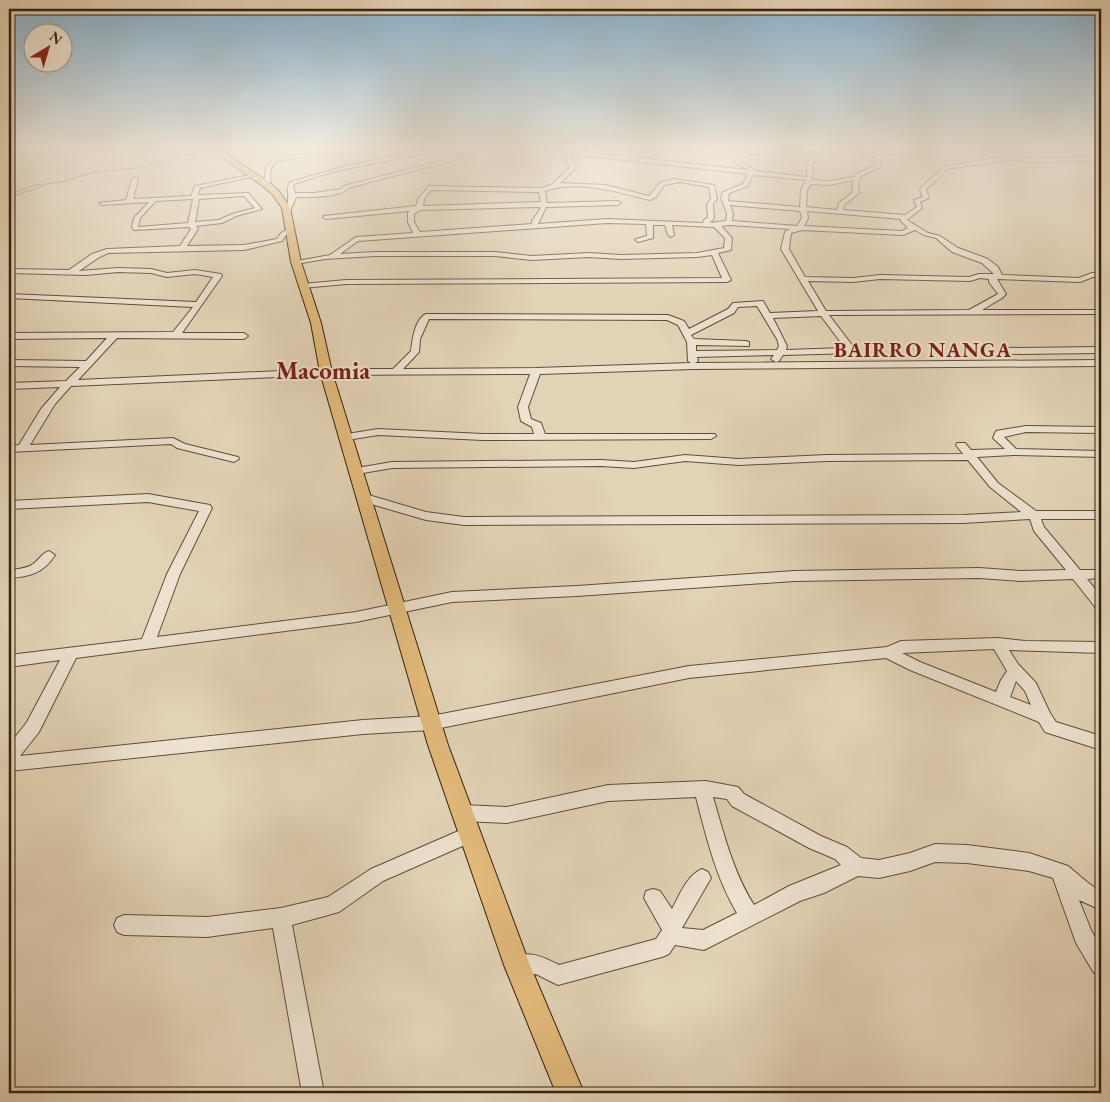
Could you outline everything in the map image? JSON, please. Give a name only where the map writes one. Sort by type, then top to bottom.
[{"type":"main road","points":[[280,198],[286,208],[296,262],[316,323],[326,372],[431,722],[517,965],[570,1093]]},
{"type":"street","points":[[102,203],[171,198]]},
{"type":"street","points":[[182,248],[194,230],[192,225],[194,216],[192,206],[194,198]]},
{"type":"street","points":[[155,200],[137,218],[136,229],[220,222],[234,215],[258,209],[250,198]]},
{"type":"street","points":[[287,213],[292,198]]},
{"type":"street","points":[[418,235],[411,222],[411,213],[419,208],[421,198]]},
{"type":"street","points":[[535,226],[535,221],[544,208],[542,205],[543,198]]},
{"type":"street","points":[[593,204],[603,198]]},
{"type":"street","points":[[707,223],[711,218],[710,204],[714,198]]},
{"type":"street","points":[[724,198],[730,213],[729,222]]},
{"type":"street","points":[[692,354],[852,351],[823,313],[785,249],[788,232],[801,227],[805,218],[804,198]]},
{"type":"street","points":[[840,212],[842,204],[849,198]]},
{"type":"street","points":[[925,198],[916,201],[920,207],[903,220],[926,234],[938,237],[955,250],[985,261],[995,269],[998,275],[993,277]]},
{"type":"street","points":[[726,203],[906,217]]},
{"type":"street","points":[[591,222],[593,204]]},
{"type":"street","points":[[326,217],[419,208],[618,204]]},
{"type":"street","points":[[331,257],[356,239],[591,222],[707,223],[716,225],[729,222],[773,227],[903,233],[909,232],[912,229],[911,226]]},
{"type":"street","points":[[638,240],[651,237],[649,225],[651,223]]},
{"type":"street","points":[[668,223],[671,235]]},
{"type":"street","points":[[296,262],[331,257],[495,254],[532,258],[697,255],[727,250],[729,238],[716,225]]},
{"type":"street","points":[[70,273],[95,256],[107,251],[244,247],[280,240],[283,234],[290,230]]},
{"type":"street","points":[[303,286],[346,282],[727,280],[714,252]]},
{"type":"street","points":[[9,271],[70,273],[118,270],[167,275],[195,272],[218,276],[175,336]]},
{"type":"street","points":[[802,279],[853,280],[880,277],[970,279],[979,276],[1080,280],[1092,275],[1101,275]]},
{"type":"street","points":[[968,313],[979,310],[991,300],[1000,298],[1002,294],[993,282],[993,277]]},
{"type":"street","points":[[9,296],[198,305]]},
{"type":"street","points":[[688,338],[731,311],[736,305],[760,303],[782,339],[783,346],[773,366]]},
{"type":"street","points":[[767,316],[823,313],[1101,312]]},
{"type":"street","points":[[395,372],[415,352],[416,340],[426,316],[657,316],[681,323],[688,338],[694,366]]},
{"type":"street","points":[[9,336],[244,336]]},
{"type":"street","points":[[22,449],[51,403],[66,384],[114,336]]},
{"type":"street","points":[[688,338],[746,344]]},
{"type":"street","points":[[1004,351],[1101,350]]},
{"type":"street","points":[[1024,351],[1034,364]]},
{"type":"street","points":[[9,363],[88,364]]},
{"type":"street","points":[[9,386],[326,372],[536,371],[694,366],[1101,363]]},
{"type":"street","points":[[536,371],[522,407],[526,421],[537,426],[540,436]]},
{"type":"street","points":[[1012,452],[1008,445],[998,438],[1000,432],[1026,429],[1101,430]]},
{"type":"street","points":[[347,437],[378,432],[525,438],[540,436],[711,436]]},
{"type":"street","points":[[9,449],[173,441],[181,446],[234,459]]},
{"type":"street","points":[[962,445],[994,485],[1033,514],[1038,523],[1038,528],[1101,605]]},
{"type":"street","points":[[357,471],[392,465],[601,463],[634,465],[686,458],[739,462],[827,458],[972,457],[974,453],[1012,452],[1101,454]]},
{"type":"street","points":[[9,505],[148,498],[206,508],[158,608],[148,643]]},
{"type":"street","points":[[365,498],[441,521],[464,522],[963,519],[1033,514],[1101,515]]},
{"type":"street","points":[[9,574],[37,569],[49,555]]},
{"type":"street","points":[[9,661],[356,617],[398,610],[452,597],[577,591],[794,576],[979,573],[1020,576],[1101,574]]},
{"type":"street","points":[[9,764],[363,727],[431,722],[689,672],[888,652],[901,647],[998,643],[1025,646],[1101,647]]},
{"type":"street","points":[[998,643],[1016,671],[1031,687],[1044,717],[1051,727],[1101,744]]},
{"type":"street","points":[[888,652],[915,666],[1044,717]]},
{"type":"street","points":[[9,757],[33,727],[71,653]]},
{"type":"street","points":[[1001,700],[1006,684],[1016,671]]},
{"type":"street","points":[[463,813],[507,815],[608,793],[702,789],[732,792],[738,800],[815,842],[841,853],[857,867]]},
{"type":"street","points":[[702,789],[719,849],[738,897],[750,916]]},
{"type":"street","points":[[124,925],[207,927],[281,918],[332,905],[377,875],[470,834]]},
{"type":"street","points":[[653,898],[673,932],[704,940],[796,893],[817,886],[857,867],[879,869],[910,862],[935,853],[968,854],[1029,862],[1062,872],[1077,887],[1092,898],[1101,901]]},
{"type":"street","points":[[1062,872],[1064,886],[1083,936],[1101,966]]},
{"type":"street","points":[[517,965],[536,964],[558,975],[662,946],[673,932],[688,895],[702,878]]},
{"type":"street","points":[[281,918],[313,1093]]},
{"type":"district","name":"BAIRRO NANGA","points":[[923,349]]},
{"type":"district","name":"Macomia","points":[[323,370]]}]
